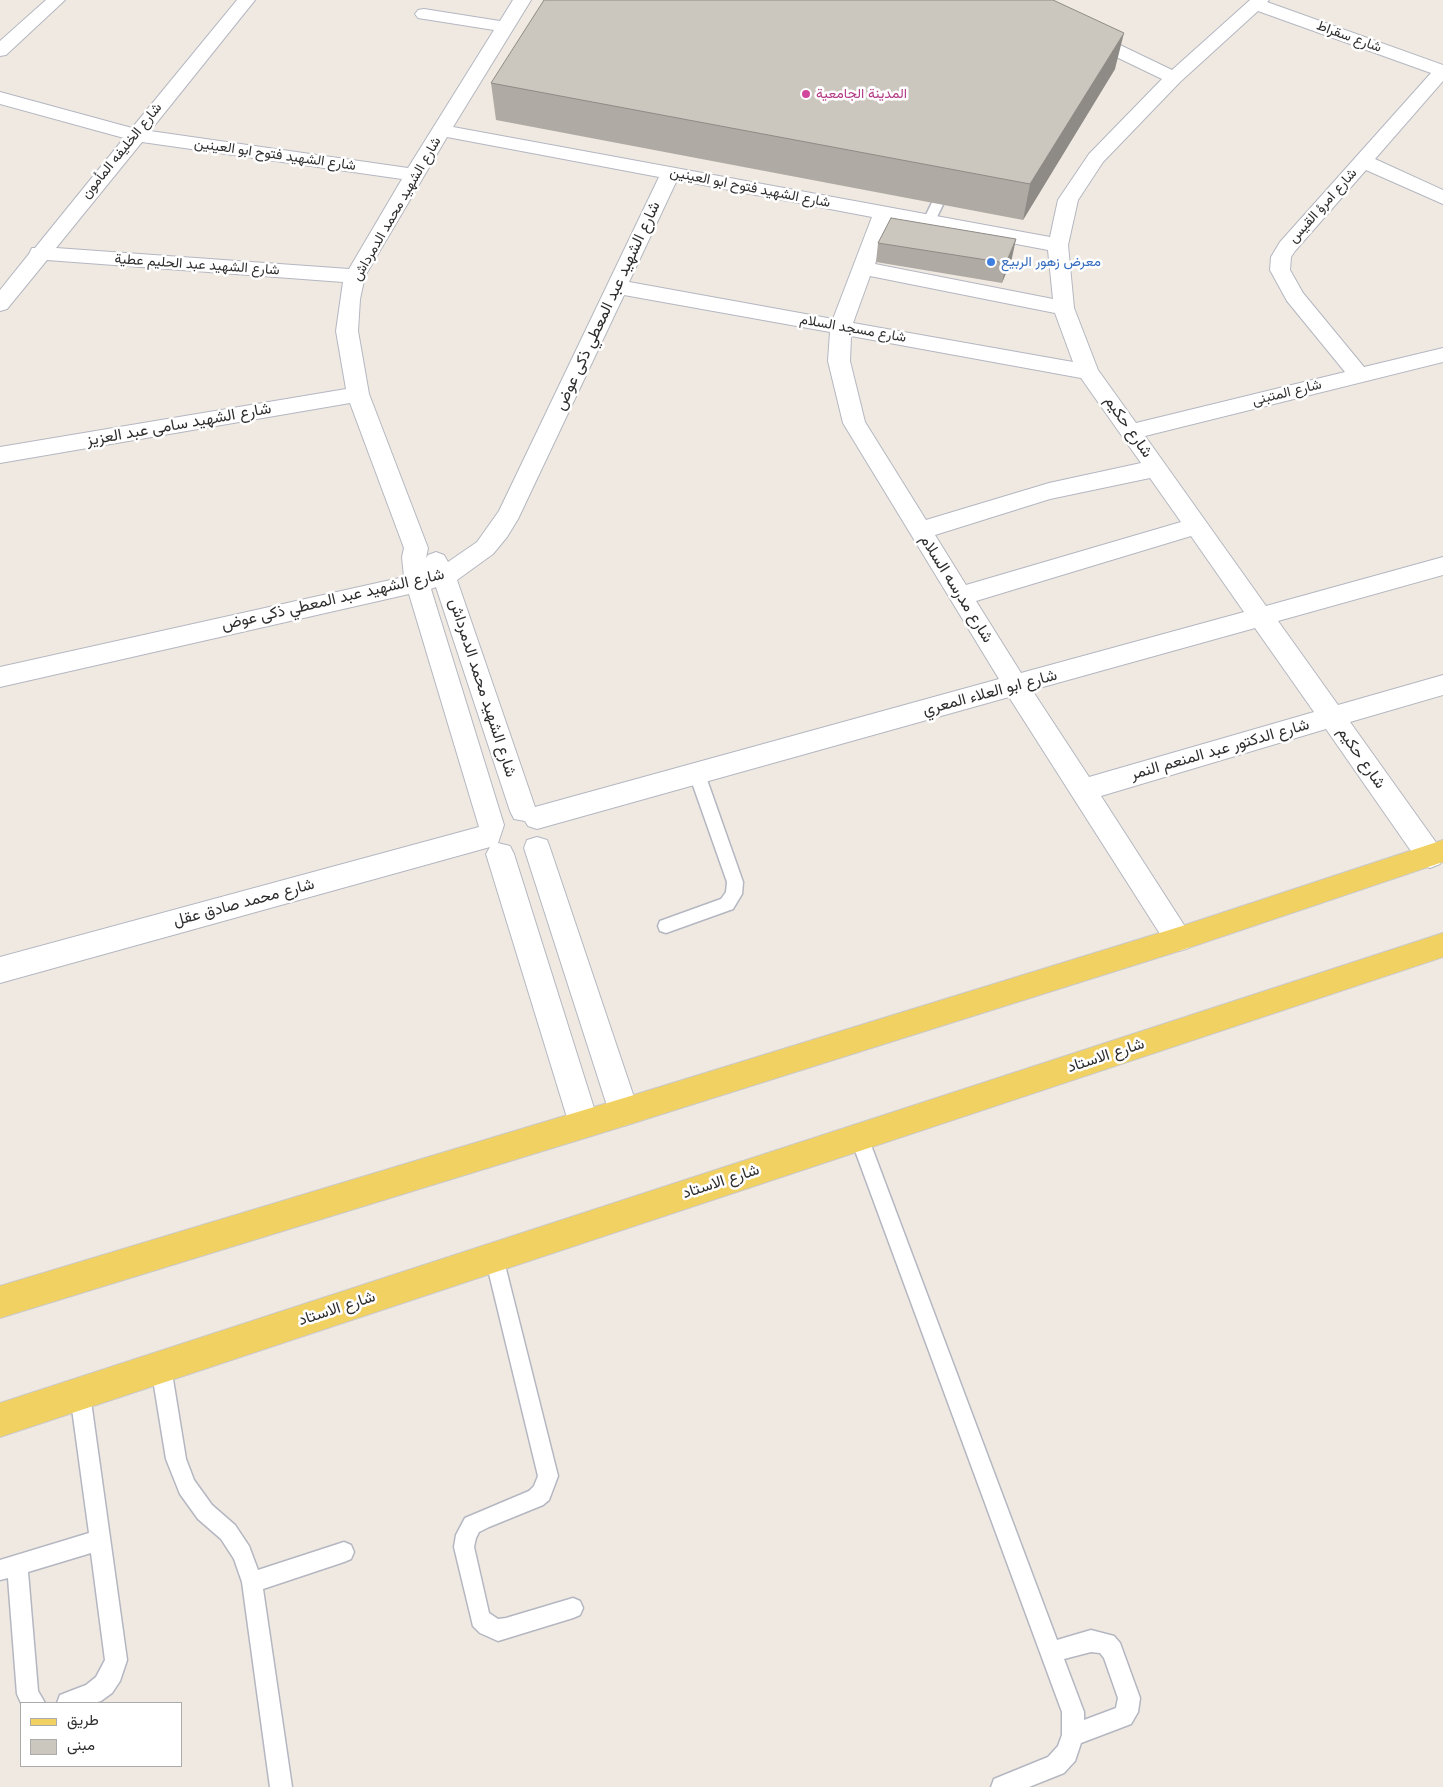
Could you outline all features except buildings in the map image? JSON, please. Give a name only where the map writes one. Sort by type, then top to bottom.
[{"type":"main road","points":[[0,1302],[624,1112],[1179,939],[1436,854]]},
{"type":"main road","name":"شارع الاستاد","points":[[0,1420],[1443,946]]},
{"type":"street","points":[[0,51],[56,0]]},
{"type":"street","name":"شارع الخليفه المأمون","points":[[0,304],[39,253],[246,0]]},
{"type":"street","name":"شارع الشهيد محمد الدمرداش","points":[[522,0],[443,131],[414,175],[355,276],[350,299],[347,331],[350,362],[358,394],[416,548],[414,566],[418,583],[493,838],[584,1124]]},
{"type":"street","name":"شارع سقراط","points":[[1258,2],[1443,71]]},
{"type":"street","name":"شارع حكيم","points":[[1258,2],[1174,78],[1096,158],[1068,200],[1058,245],[1064,308],[1088,372],[1332,718],[1436,854]]},
{"type":"street","points":[[424,14],[506,27]]},
{"type":"street","points":[[1067,26],[1174,78]]},
{"type":"street","name":"شارع امرؤ القيس","points":[[1359,375],[1294,296],[1280,270],[1280,258],[1287,247],[1443,71]]},
{"type":"street","name":"شارع الشهيد فتوح ابو العينين","points":[[0,98],[136,135],[414,175]]},
{"type":"street","name":"شارع الشهيد فتوح ابو العينين","points":[[443,131],[1058,245]]},
{"type":"street","points":[[1363,161],[1443,198]]},
{"type":"street","name":"شارع الشهيد عبد المعطي ذكى عوض","points":[[0,676],[418,583],[444,576],[466,563],[485,548],[499,531],[514,505],[671,173]]},
{"type":"street","name":"شارع مدرسه السلام","points":[[883,213],[841,327],[839,361],[845,392],[854,422],[1016,686],[1179,939]]},
{"type":"street","name":"شارع الشهيد عبد الحليم عطية","points":[[39,253],[355,276]]},
{"type":"street","points":[[863,268],[1064,308]]},
{"type":"street","name":"شارع مسجد السلام","points":[[617,287],[1088,372]]},
{"type":"street","name":"شارع المتبنى","points":[[1131,432],[1443,355]]},
{"type":"street","name":"شارع الشهيد سامى عبد العزيز","points":[[0,455],[358,394]]},
{"type":"street","points":[[920,531],[1049,491],[1157,468]]},
{"type":"street","points":[[961,596],[1197,526]]},
{"type":"street","name":"شارع الشهيد محمد الدمرداش","points":[[416,548],[435,559],[444,576],[530,815]]},
{"type":"street","name":"شارع ابو العلاء المعري","points":[[530,815],[697,774],[1443,566]]},
{"type":"street","name":"شارع الدكتور عبد المنعم النمر","points":[[1083,790],[1443,685]]},
{"type":"street","points":[[504,813],[530,815],[542,825],[541,841],[537,848],[519,857],[509,857],[493,838],[504,813]]},
{"type":"street","name":"شارع محمد صادق عقل","points":[[0,970],[493,838]]},
{"type":"street","points":[[537,848],[624,1112]]},
{"type":"lane","points":[[929,221],[953,172]]},
{"type":"lane","points":[[666,926],[727,904],[734,894],[735,882],[697,774]]},
{"type":"lane","points":[[859,1137],[1072,1712],[1073,1735],[1067,1753],[1056,1765],[1002,1787]]},
{"type":"lane","points":[[494,1257],[548,1476],[542,1493],[536,1498],[483,1519],[472,1525],[466,1535],[464,1547],[480,1619],[487,1626],[498,1630],[506,1630],[573,1608]]},
{"type":"lane","points":[[161,1366],[176,1459],[187,1487],[205,1512],[228,1532],[242,1552],[252,1582],[281,1787]]},
{"type":"lane","points":[[70,1702],[93,1693],[104,1685],[112,1673],[116,1660],[80,1394]]},
{"type":"lane","points":[[33,1702],[28,1694],[9,1568],[101,1540]]},
{"type":"lane","points":[[252,1582],[344,1552]]},
{"type":"lane","points":[[1050,1652],[1091,1641],[1106,1644],[1112,1651],[1129,1698],[1127,1712],[1123,1716],[1073,1735]]},
{"type":"place","name":"المدينة الجامعية","points":[[806,94]]},
{"type":"place","name":"معرض زهور الربيع","points":[[991,262]]}]
